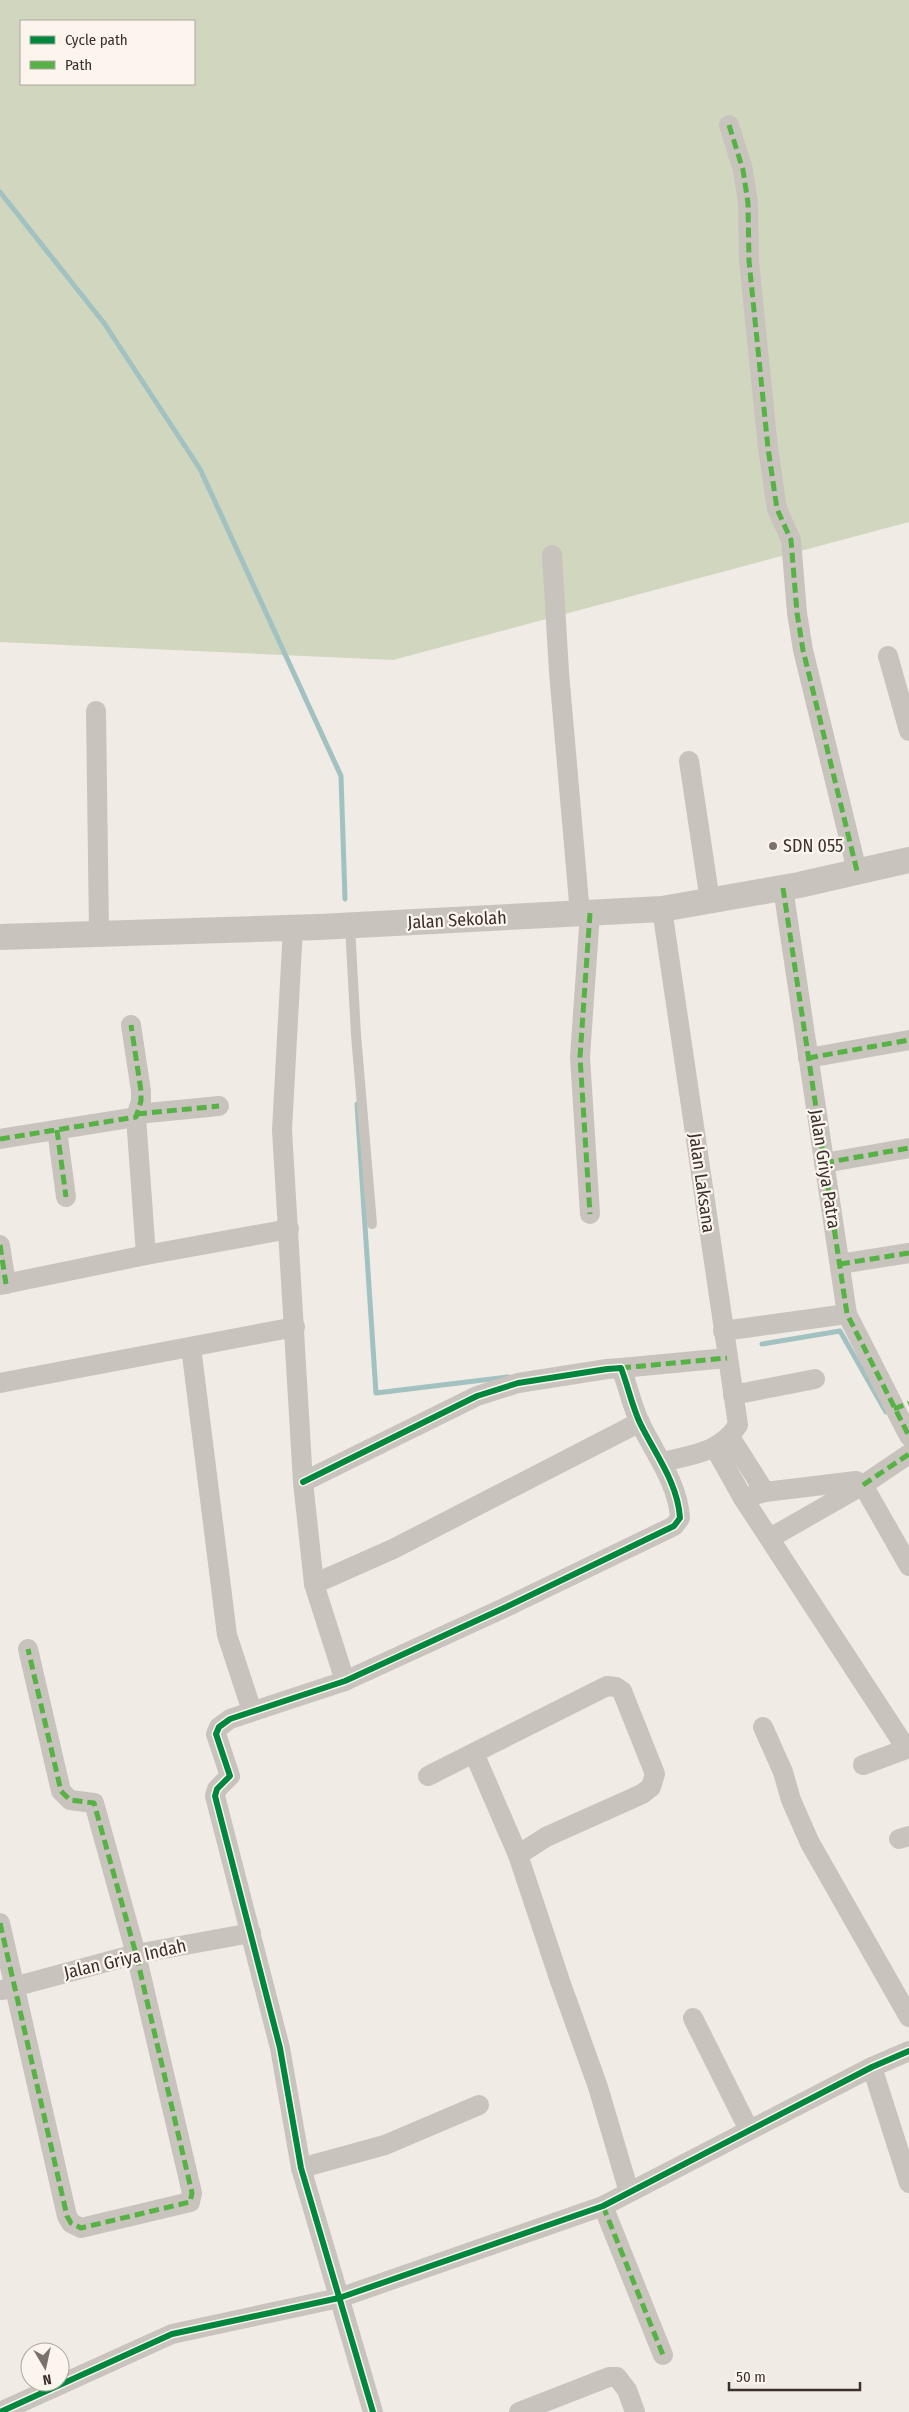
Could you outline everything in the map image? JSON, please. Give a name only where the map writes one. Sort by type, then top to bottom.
[{"type":"street","points":[[729,125],[742,170],[748,203],[749,261],[768,448],[777,509],[791,540],[797,614],[803,650],[857,871]]},
{"type":"street","points":[[552,555],[559,672],[585,913],[580,1057],[590,1214]]},
{"type":"street","points":[[888,656],[909,732]]},
{"type":"street","points":[[96,711],[99,933]]},
{"type":"street","points":[[689,761],[710,901]]},
{"type":"street","name":"Jalan Sekolah","points":[[0,937],[293,928],[662,909],[783,888],[909,860]]},
{"type":"street","name":"Jalan Griya Patra","points":[[783,888],[847,1314],[902,1406],[909,1436]]},
{"type":"street","name":"Jalan Laksana","points":[[662,909],[738,1425],[722,1443]]},
{"type":"street","points":[[293,928],[282,1130],[303,1482],[314,1584],[345,1681]]},
{"type":"street","points":[[131,1025],[141,1091],[136,1115],[146,1255]]},
{"type":"street","points":[[808,1058],[909,1040]]},
{"type":"street","points":[[0,1139],[136,1115],[219,1106]]},
{"type":"street","points":[[57,1130],[66,1197]]},
{"type":"street","points":[[824,1163],[909,1148]]},
{"type":"street","points":[[0,1245],[3,1284],[289,1229]]},
{"type":"street","points":[[840,1264],[909,1253]]},
{"type":"street","points":[[723,1331],[847,1314]]},
{"type":"street","points":[[0,1383],[295,1327]]},
{"type":"street","points":[[191,1347],[227,1635],[252,1711]]},
{"type":"street","points":[[303,1482],[478,1396],[518,1383],[607,1369],[728,1358]]},
{"type":"street","points":[[373,2412],[301,2168],[280,2048],[215,1796],[217,1789],[230,1776],[216,1734],[219,1727],[230,1719],[345,1681],[504,1608],[674,1526],[680,1518],[680,1506],[663,1462],[640,1422],[621,1368]]},
{"type":"street","points":[[733,1395],[815,1379]]},
{"type":"street","points":[[314,1584],[393,1549],[640,1422]]},
{"type":"street","points":[[663,1462],[722,1443]]},
{"type":"street","points":[[722,1443],[765,1492]]},
{"type":"street","points":[[722,1443],[742,1498],[908,1748],[863,1765]]},
{"type":"street","points":[[770,1538],[864,1485],[907,1455]]},
{"type":"street","points":[[742,1498],[765,1492],[856,1481],[864,1485],[909,1566]]},
{"type":"street","points":[[0,1923],[6,1988],[67,2216],[71,2223],[81,2228],[190,2202],[192,2193],[136,1954],[94,1802],[70,1800],[61,1791],[28,1649]]},
{"type":"street","points":[[428,1776],[607,1686],[616,1687],[622,1691],[655,1774],[651,1787],[642,1794],[546,1836],[518,1855]]},
{"type":"street","points":[[763,1727],[783,1772],[791,1800],[810,1843],[909,2017]]},
{"type":"street","points":[[474,1753],[518,1855],[598,2087],[629,2192]]},
{"type":"street","name":"Jalan Griya Indah","points":[[6,1988],[136,1954],[251,1933]]},
{"type":"street","points":[[693,2018],[749,2130]]},
{"type":"street","points":[[0,2412],[172,2334],[339,2298],[603,2206],[872,2067],[909,2050]]},
{"type":"street","points":[[872,2067],[909,2183]]},
{"type":"street","points":[[301,2168],[386,2145],[479,2105]]},
{"type":"street","points":[[603,2206],[663,2355]]},
{"type":"street","points":[[519,2412],[609,2376],[616,2377],[627,2390],[635,2412]]},
{"type":"lane","points":[[347,925],[372,1224]]},
{"type":"green space","points":[[0,0],[909,0],[909,522],[393,660],[0,642]]},
{"type":"waterway","points":[[0,192],[104,323],[200,469],[341,776],[345,899]]},
{"type":"waterway","points":[[357,1104],[376,1393],[508,1377]]},
{"type":"waterway","points":[[762,1344],[840,1331],[886,1412]]},
{"type":"marked path","points":[[729,125],[743,170],[748,203],[749,261],[768,448],[777,509],[791,540],[797,613],[803,650],[857,871]]},
{"type":"marked path","points":[[783,888],[847,1314],[909,1436]]},
{"type":"marked path","points":[[590,913],[580,1057],[590,1214]]},
{"type":"marked path","points":[[0,1139],[136,1117],[141,1101],[141,1091],[131,1025]]},
{"type":"marked path","points":[[808,1058],[909,1040]]},
{"type":"marked path","points":[[137,1114],[219,1106]]},
{"type":"marked path","points":[[57,1130],[66,1197]]},
{"type":"marked path","points":[[824,1163],[909,1148]]},
{"type":"marked path","points":[[0,1245],[6,1284]]},
{"type":"marked path","points":[[840,1264],[909,1253]]},
{"type":"marked path","points":[[621,1368],[727,1358]]},
{"type":"marked path","points":[[894,1409],[909,1403]]},
{"type":"marked path","points":[[863,1485],[909,1454]]},
{"type":"marked path","points":[[0,1923],[67,2216],[71,2223],[81,2228],[190,2202],[192,2193],[136,1954],[94,1803],[70,1800],[61,1791],[28,1649]]},
{"type":"marked path","points":[[603,2206],[663,2355]]},
{"type":"cycle path","points":[[303,1482],[477,1396],[518,1383],[621,1368],[640,1423],[665,1469],[675,1493],[680,1518],[674,1526],[504,1608],[345,1681],[230,1719],[219,1727],[216,1734],[230,1776],[217,1789],[215,1796],[280,2048],[301,2168],[373,2412]]},
{"type":"cycle path","points":[[0,2412],[172,2334],[339,2298],[603,2206],[872,2067],[909,2051]]},
{"type":"place","name":"SDN 055","points":[[773,846]]}]
